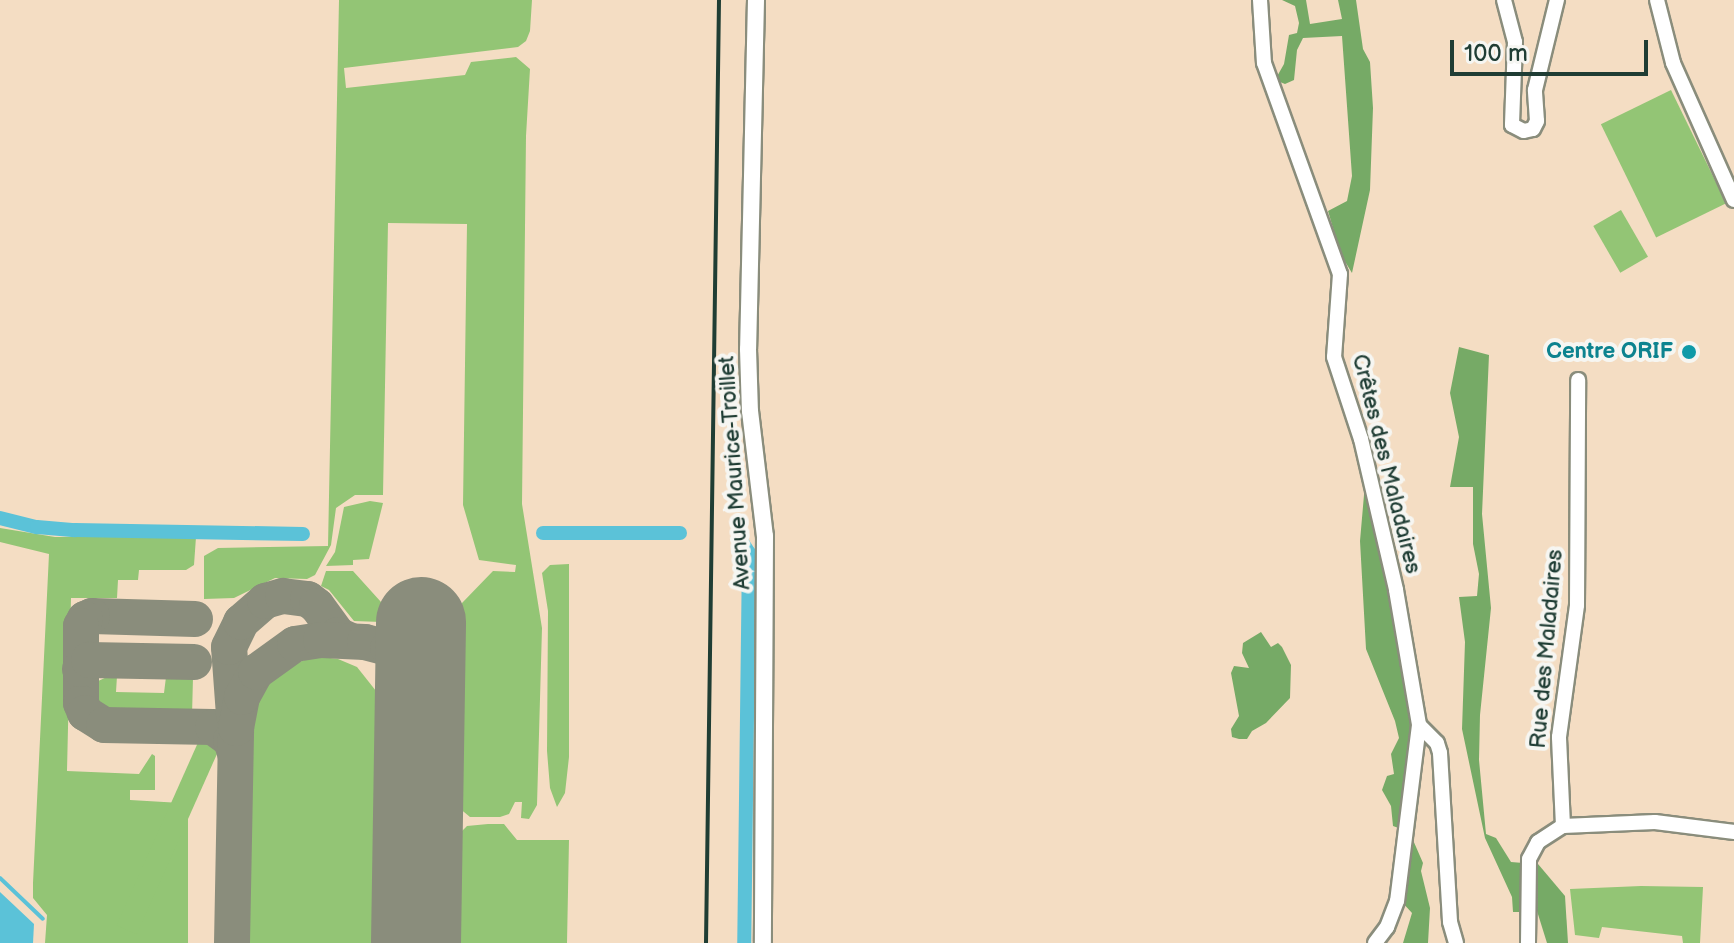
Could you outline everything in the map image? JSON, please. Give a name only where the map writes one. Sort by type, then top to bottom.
[{"type":"street","name":"Avenue Maurice-Troillet","points":[[756,0],[748,349],[750,411],[766,549],[763,943]]},
{"type":"street","name":"Crêtes des Maladaires","points":[[1260,0],[1264,63],[1340,274],[1334,357],[1361,439],[1393,575],[1419,725],[1397,901],[1387,927],[1375,943]]},
{"type":"street","points":[[1504,0],[1515,42],[1512,125],[1524,131],[1533,129],[1537,121],[1535,90],[1557,0]]},
{"type":"street","points":[[1657,0],[1670,56],[1734,200]]},
{"type":"street","name":"Rue des Maladaires","points":[[1563,826],[1559,737],[1577,605],[1578,380]]},
{"type":"street","points":[[1419,725],[1437,743],[1440,753],[1450,922],[1456,943]]},
{"type":"street","points":[[1528,943],[1529,859],[1538,842],[1563,826],[1655,822],[1734,832]]},
{"type":"green space","points":[[339,0],[532,0],[530,31],[526,41],[518,47],[344,68],[346,88],[465,75],[471,62],[516,57],[530,69],[526,136],[522,504],[542,628],[537,805],[529,819],[521,818],[522,802],[515,802],[509,814],[500,817],[470,817],[458,807],[462,603],[493,571],[515,572],[516,565],[479,560],[463,505],[467,224],[388,223],[383,495],[355,495],[336,508],[331,545],[315,575],[307,579],[275,578],[234,598],[204,599],[204,556],[218,548],[328,546]]},
{"type":"green space","points":[[1282,0],[1306,0],[1310,24],[1342,19],[1338,0],[1356,0],[1363,49],[1370,62],[1373,108],[1370,190],[1352,273],[1341,255],[1328,211],[1347,201],[1352,176],[1342,36],[1303,38],[1297,50],[1294,80],[1285,84],[1275,80],[1284,64],[1289,35],[1297,33],[1299,23],[1295,6]]},
{"type":"green space","points":[[1671,90],[1726,203],[1656,237],[1601,124]]},
{"type":"green space","points":[[1621,210],[1648,257],[1620,273],[1593,226]]},
{"type":"green space","points":[[1459,347],[1489,355],[1482,514],[1491,608],[1480,715],[1479,760],[1486,834],[1496,838],[1511,862],[1523,863],[1526,912],[1513,912],[1512,897],[1485,838],[1462,729],[1465,642],[1459,597],[1477,596],[1479,574],[1473,544],[1473,487],[1450,487],[1459,437],[1450,393]]},
{"type":"green space","points":[[1366,472],[1416,723],[1404,830],[1393,826],[1391,806],[1382,790],[1387,776],[1394,774],[1391,754],[1399,738],[1366,649],[1360,541]]},
{"type":"green space","points":[[370,501],[383,503],[369,559],[353,560],[353,565],[326,566],[335,552],[344,507]]},
{"type":"green space","points":[[0,528],[55,537],[196,537],[194,565],[186,570],[139,570],[138,580],[118,580],[117,598],[71,598],[67,771],[139,774],[152,754],[155,756],[155,790],[130,790],[130,800],[181,803],[188,808],[188,943],[45,943],[47,915],[33,898],[33,883],[49,554],[0,542]]},
{"type":"green space","points":[[569,564],[569,757],[565,793],[557,807],[550,788],[547,751],[548,611],[542,573],[550,565]]},
{"type":"green space","points":[[326,571],[353,571],[381,602],[381,622],[354,621],[329,590],[321,586]]},
{"type":"green space","points":[[1261,632],[1271,647],[1278,643],[1282,647],[1291,665],[1290,698],[1247,739],[1239,739],[1232,737],[1231,729],[1239,716],[1231,673],[1234,666],[1249,668],[1242,653],[1243,643]]},
{"type":"green space","points":[[315,656],[338,659],[357,667],[380,696],[376,943],[247,943],[251,717],[256,693],[271,673]]},
{"type":"green space","points":[[117,676],[116,692],[164,693],[166,677],[193,677],[192,716],[104,715],[97,711],[90,696],[96,682]]},
{"type":"green space","points":[[200,738],[220,747],[137,934],[117,925]]},
{"type":"green space","points":[[504,824],[517,840],[569,840],[567,943],[456,943],[460,833],[467,826]]},
{"type":"green space","points":[[1407,838],[1413,840],[1423,863],[1421,871],[1430,908],[1428,943],[1403,943],[1412,913],[1401,901]]},
{"type":"green space","points":[[1538,864],[1565,896],[1568,943],[1547,943],[1537,911]]},
{"type":"green space","points":[[1703,887],[1700,943],[1683,943],[1682,936],[1602,927],[1599,938],[1575,935],[1570,889]]},
{"type":"water","points":[[0,892],[34,924],[33,943],[0,943]]},
{"type":"waterway","points":[[0,518],[37,527],[75,530],[303,534]]},
{"type":"waterway","points":[[543,533],[680,533]]},
{"type":"waterway","points":[[742,542],[749,553],[744,943]]},
{"type":"waterway","points":[[0,878],[43,919]]},
{"type":"taxiway","points":[[234,715],[229,647],[241,622],[265,601],[283,596],[308,599],[317,606],[338,635],[351,641]]},
{"type":"taxiway","points":[[195,619],[92,616],[85,619],[81,626],[81,703],[85,713],[104,725],[213,727],[231,740],[235,753]]},
{"type":"taxiway","points":[[232,943],[236,728],[242,697],[256,672],[295,644],[321,640],[365,642],[388,648],[407,664],[417,685],[420,705]]},
{"type":"taxiway","points":[[80,669],[89,660],[194,662]]},
{"type":"runway","points":[[416,943],[421,622]]},
{"type":"railway","points":[[706,943],[719,0]]},
{"type":"place","name":"Centre ORIF","points":[[1689,352]]}]
